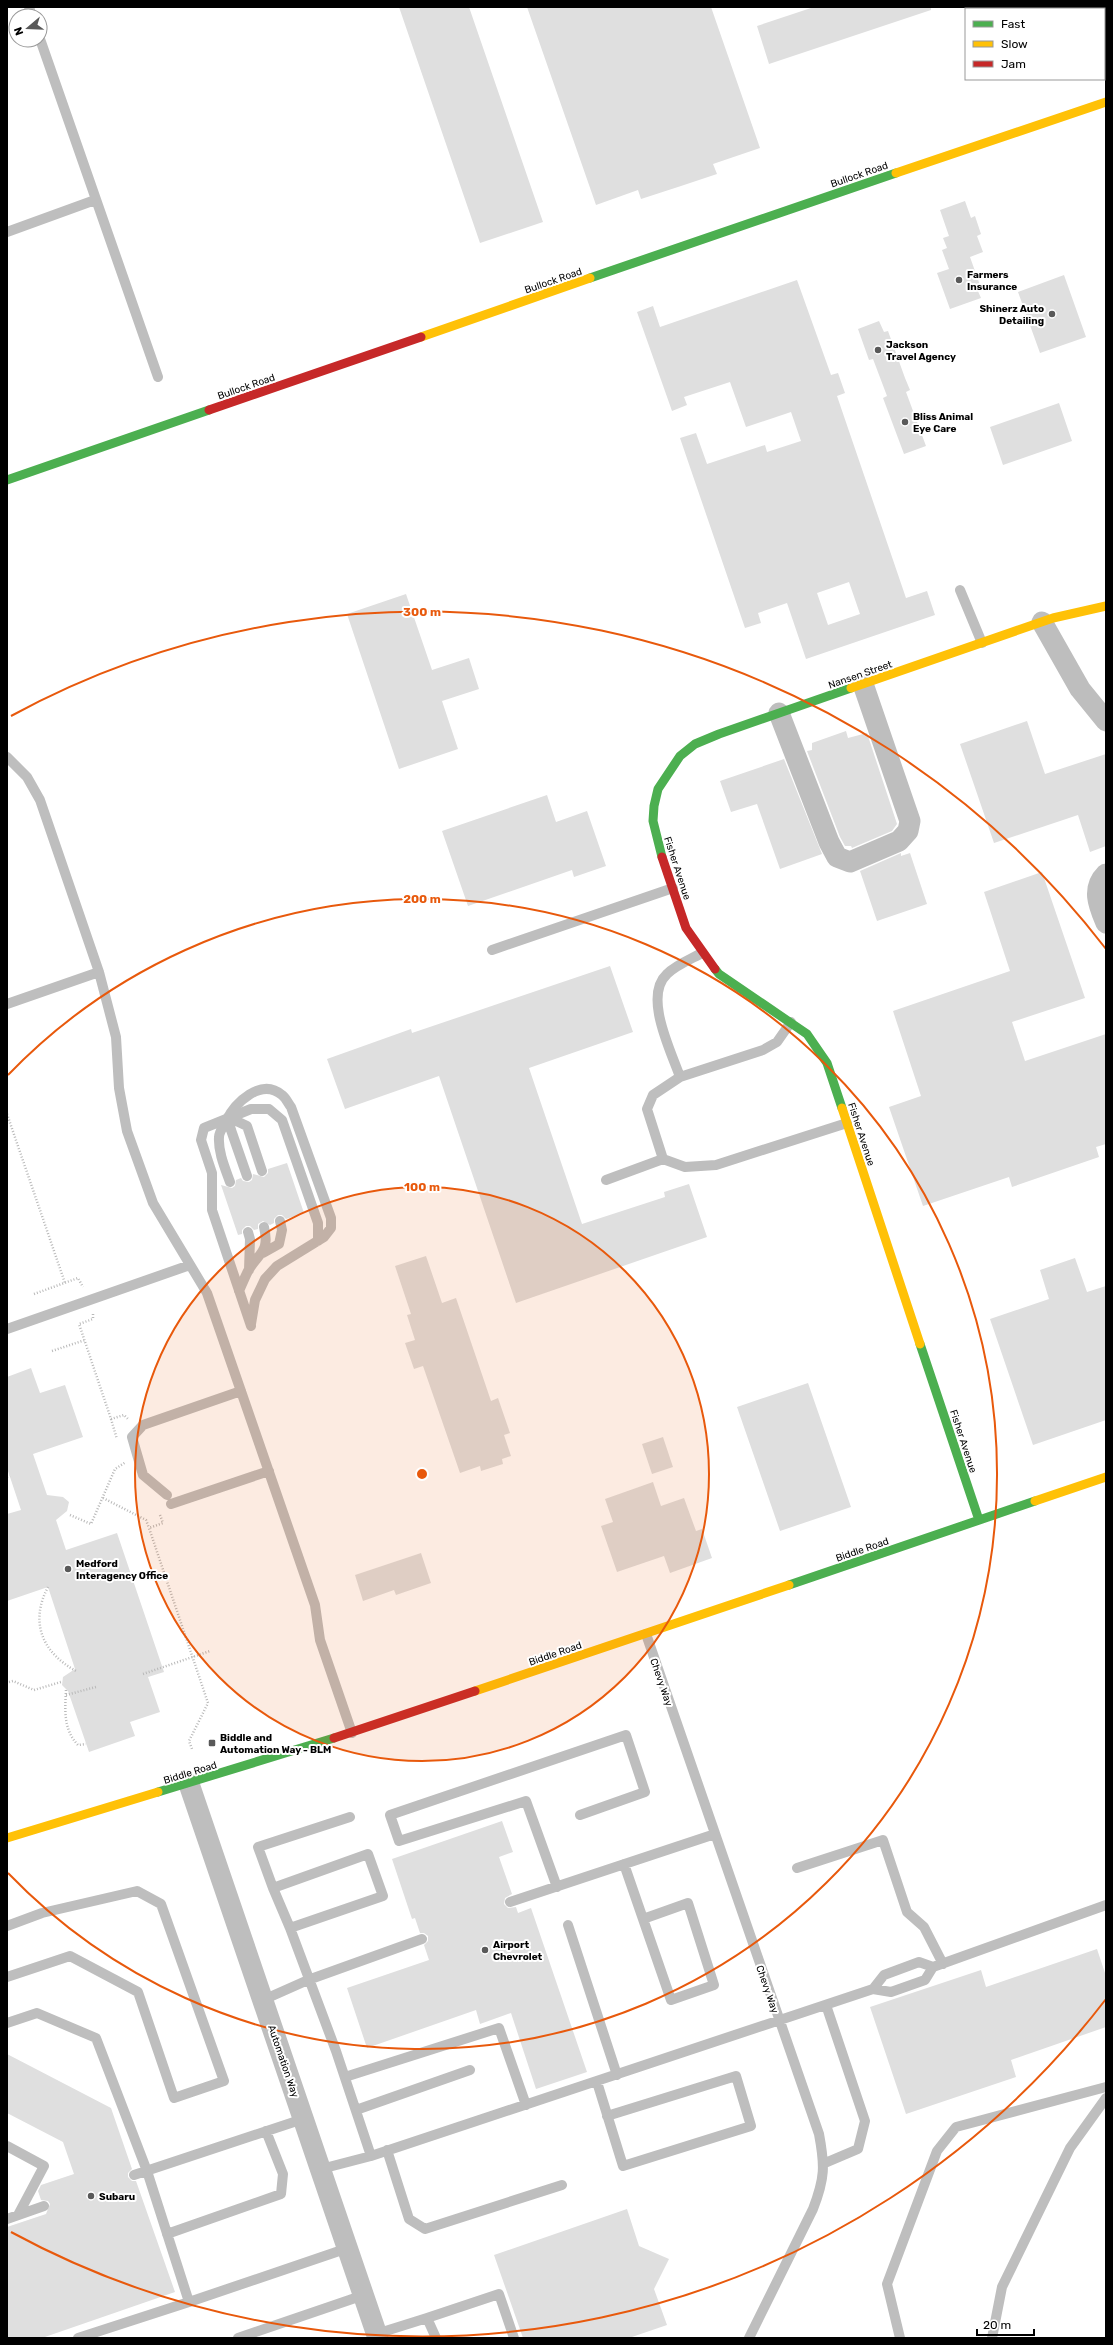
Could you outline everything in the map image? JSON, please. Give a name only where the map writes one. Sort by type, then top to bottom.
[{"type":"street","name":"Bullock Road","points":[[7,480],[1042,122],[1106,102]]},
{"type":"street","name":"Nansen Street","points":[[654,806],[658,789],[667,772],[680,756],[695,744],[779,713],[1042,622],[1089,608],[1106,606]]},
{"type":"street","points":[[1042,622],[1080,689],[1106,721]]},
{"type":"street","points":[[779,713],[829,842],[837,857],[850,862],[899,841],[908,831],[910,821],[863,684]]},
{"type":"street","name":"Fisher Avenue","points":[[654,806],[653,821],[656,838],[686,928],[702,953],[719,974],[744,993],[791,1022],[807,1034],[827,1062],[979,1520]]},
{"type":"street","points":[[1106,874],[1100,880],[1097,890],[1099,904],[1106,923]]},
{"type":"street","name":"Biddle Road","points":[[7,1838],[189,1784],[352,1733],[1106,1477]]},
{"type":"street","name":"Automation Way","points":[[189,1784],[377,2336]]},
{"type":"lane","points":[[43,48],[158,377]]},
{"type":"lane","points":[[7,232],[95,200]]},
{"type":"lane","points":[[960,590],[982,643]]},
{"type":"lane","points":[[7,757],[27,777],[40,800],[99,972],[116,1036],[119,1088],[127,1131],[153,1203],[207,1293],[315,1605],[320,1640],[352,1733]]},
{"type":"lane","points":[[492,950],[673,888]]},
{"type":"lane","points":[[680,1077],[657,1009],[658,989],[667,974],[702,953]]},
{"type":"lane","points":[[7,1004],[99,972]]},
{"type":"lane","points":[[664,1159],[646,1109],[653,1095],[680,1077],[763,1050],[776,1042],[791,1022]]},
{"type":"lane","points":[[230,1182],[220,1153],[219,1136],[228,1117],[240,1100],[255,1092],[268,1089],[282,1094],[291,1107],[331,1218],[331,1228],[324,1237],[318,1241],[277,1266],[265,1279],[255,1300],[251,1326],[212,1210],[212,1173],[201,1140],[204,1128],[228,1117],[251,1108],[269,1109],[282,1120],[318,1223],[318,1241]]},
{"type":"lane","points":[[228,1117],[247,1126],[262,1171]]},
{"type":"lane","points":[[228,1117],[247,1176]]},
{"type":"lane","points":[[606,1180],[664,1159],[685,1167],[716,1165],[847,1123]]},
{"type":"lane","points":[[239,1291],[249,1270],[263,1253],[279,1244],[282,1230],[280,1221]]},
{"type":"lane","points":[[263,1253],[266,1237],[264,1227]]},
{"type":"lane","points":[[248,1232],[250,1239],[249,1270]]},
{"type":"lane","points":[[7,1329],[190,1265]]},
{"type":"lane","points":[[241,1391],[143,1424],[132,1437],[143,1475],[169,1500],[269,1470]]},
{"type":"lane","name":"Chevy Way","points":[[646,1634],[819,2134],[824,2163],[821,2187],[813,2208],[749,2338]]},
{"type":"lane","points":[[557,1887],[526,1801],[399,1840],[390,1815],[626,1734],[645,1792],[580,1815]]},
{"type":"lane","points":[[350,1818],[258,1847],[290,1928],[345,2077],[371,2156]]},
{"type":"lane","points":[[510,1902],[715,1834]]},
{"type":"lane","points":[[797,1868],[883,1840],[907,1912],[924,1927],[943,1964]]},
{"type":"lane","points":[[273,1888],[368,1854],[383,1896],[290,1928]]},
{"type":"lane","points":[[624,1864],[643,1919],[671,2000],[714,1985],[688,1903],[643,1919]]},
{"type":"lane","points":[[7,1926],[42,1914],[137,1890],[161,1904],[224,2081],[174,2098],[138,1992],[70,1956],[7,1977]]},
{"type":"lane","points":[[321,2169],[371,2156],[873,1989],[891,1992],[926,1980],[933,1968],[943,1964],[1106,1906]]},
{"type":"lane","points":[[568,1924],[617,2075]]},
{"type":"lane","points":[[263,2000],[308,1980],[422,1939]]},
{"type":"lane","points":[[873,1989],[884,1975],[919,1962],[933,1968]]},
{"type":"lane","points":[[824,2163],[858,2148],[865,2121],[826,2005]]},
{"type":"lane","points":[[7,2023],[37,2013],[96,2038],[148,2171],[189,2302]]},
{"type":"lane","points":[[345,2077],[499,2028],[526,2105]]},
{"type":"lane","points":[[356,2110],[470,2070]]},
{"type":"lane","points":[[597,2082],[607,2116],[623,2166],[751,2126],[736,2076],[607,2116]]},
{"type":"lane","points":[[900,2338],[887,2284],[937,2152],[956,2127],[1106,2087]]},
{"type":"lane","points":[[992,2338],[1002,2287],[1070,2148],[1106,2098]]},
{"type":"lane","points":[[134,2175],[304,2119]]},
{"type":"lane","points":[[167,2234],[281,2194],[283,2174],[266,2131]]},
{"type":"lane","points":[[7,2146],[44,2166],[18,2215]]},
{"type":"lane","points":[[387,2150],[409,2219],[425,2229],[562,2185]]},
{"type":"lane","points":[[7,2219],[44,2206]]},
{"type":"lane","points":[[78,2338],[348,2248]]},
{"type":"lane","points":[[377,2336],[499,2294],[514,2338]]},
{"type":"lane","points":[[238,2338],[364,2295]]},
{"type":"lane","points":[[428,2318],[436,2338]]},
{"type":"path","points":[[7,1114],[65,1283]]},
{"type":"path","points":[[34,1294],[78,1278],[84,1291]]},
{"type":"path","points":[[92,1312],[93,1319],[79,1324],[111,1419],[116,1439],[120,1441]]},
{"type":"path","points":[[52,1351],[84,1340]]},
{"type":"path","points":[[111,1419],[124,1414],[128,1416],[130,1424]]},
{"type":"path","points":[[70,1515],[91,1524],[115,1470],[131,1459]]},
{"type":"path","points":[[103,1498],[146,1520],[149,1528],[208,1702],[189,1741],[192,1749]]},
{"type":"path","points":[[149,1528],[163,1523],[158,1508]]},
{"type":"path","points":[[48,1587],[43,1596],[39,1618],[44,1639],[55,1658],[76,1671]]},
{"type":"path","points":[[143,1674],[210,1652]]},
{"type":"path","points":[[8,1682],[13,1681],[34,1690],[42,1689],[61,1682]]},
{"type":"path","points":[[66,1695],[96,1687]]},
{"type":"path","points":[[66,1690],[65,1717],[68,1730],[78,1745],[86,1744]]},
{"type":"building","points":[[399,7],[469,7],[543,222],[480,243]]},
{"type":"building","points":[[527,7],[711,7],[760,148],[713,164],[717,174],[641,199],[638,190],[596,205]]},
{"type":"building","points":[[814,7],[931,7],[931,10],[769,64],[757,26]]},
{"type":"building","points":[[965,201],[971,218],[975,216],[981,234],[977,236],[983,252],[970,257],[981,288],[977,289],[981,298],[950,309],[937,273],[949,269],[942,250],[947,248],[943,238],[949,236],[940,210]]},
{"type":"building","name":"Shinerz Auto Detailing","points":[[1064,275],[1086,337],[1040,353],[1018,292]]},
{"type":"building","points":[[797,280],[831,375],[838,373],[845,393],[837,396],[906,598],[927,591],[935,615],[806,659],[787,603],[758,613],[761,623],[745,628],[680,438],[696,433],[707,464],[765,445],[767,452],[801,441],[791,412],[746,427],[730,382],[684,397],[687,405],[672,411],[637,312],[653,306],[660,327]],"holes":[[[849,582],[860,614],[828,625],[817,593]]]},
{"type":"building","name":"Bliss Animal Eye Care","points":[[879,321],[884,332],[888,331],[910,390],[906,392],[926,446],[904,454],[883,398],[887,396],[873,359],[869,360],[858,329]]},
{"type":"building","points":[[1059,403],[1072,441],[1003,465],[990,427]]},
{"type":"building","points":[[406,594],[432,670],[469,658],[479,689],[442,701],[458,749],[399,769],[347,614]]},
{"type":"building","points":[[1027,721],[1045,774],[1106,754],[1106,846],[1090,852],[1078,815],[994,843],[960,744]]},
{"type":"building","points":[[846,731],[848,738],[867,733],[897,824],[892,831],[852,848],[851,846],[845,846],[840,837],[807,751],[812,750],[812,743]]},
{"type":"building","points":[[784,759],[822,854],[780,869],[757,804],[731,812],[720,781]]},
{"type":"building","points":[[547,795],[556,822],[587,811],[606,866],[574,877],[572,870],[468,906],[442,831]]},
{"type":"building","points":[[901,853],[901,856],[910,853],[927,904],[877,921],[860,871]]},
{"type":"building","points":[[1042,872],[1085,998],[1012,1022],[1025,1061],[1106,1034],[1106,1144],[1096,1147],[1099,1157],[1012,1187],[1009,1177],[923,1206],[889,1107],[921,1096],[893,1011],[1010,971],[984,892]]},
{"type":"building","points":[[610,966],[633,1032],[529,1068],[582,1224],[665,1197],[664,1192],[689,1184],[707,1237],[516,1303],[439,1076],[345,1109],[327,1059],[411,1029],[412,1033]]},
{"type":"building","points":[[287,1163],[304,1213],[286,1219],[282,1215],[278,1215],[274,1219],[274,1223],[270,1225],[263,1221],[258,1224],[258,1229],[254,1230],[250,1226],[246,1226],[242,1230],[242,1234],[238,1235],[221,1185],[232,1188],[235,1186],[236,1180],[241,1178],[243,1181],[249,1182],[252,1180],[253,1174],[264,1177],[268,1173],[268,1169]]},
{"type":"building","points":[[426,1256],[442,1303],[456,1298],[491,1401],[498,1398],[510,1433],[504,1435],[511,1456],[502,1459],[503,1464],[481,1471],[480,1466],[460,1473],[423,1366],[414,1369],[405,1343],[415,1340],[407,1315],[411,1314],[395,1266]]},
{"type":"building","points":[[1075,1258],[1087,1292],[1106,1286],[1106,1420],[1033,1445],[990,1319],[1049,1299],[1040,1270]]},
{"type":"building","name":"Medford Interagency Office","points":[[31,1368],[40,1393],[65,1385],[83,1437],[33,1454],[47,1495],[63,1497],[69,1502],[67,1511],[56,1520],[66,1550],[117,1533],[164,1672],[148,1677],[160,1712],[130,1722],[135,1736],[89,1752],[68,1691],[62,1685],[63,1677],[75,1669],[48,1587],[7,1601],[7,1514],[21,1510],[7,1468],[7,1377]]},
{"type":"building","points":[[808,1383],[851,1507],[780,1531],[737,1407]]},
{"type":"building","points":[[663,1437],[673,1467],[652,1474],[642,1444]]},
{"type":"building","points":[[653,1482],[661,1506],[684,1498],[696,1531],[702,1529],[712,1558],[670,1573],[664,1556],[617,1572],[601,1526],[613,1522],[605,1499]]},
{"type":"building","points":[[421,1553],[431,1583],[396,1595],[394,1590],[363,1601],[355,1575]]},
{"type":"building","name":"Airport Chevrolet","points":[[502,1821],[513,1852],[499,1857],[512,1894],[505,1898],[504,1904],[508,1908],[516,1907],[518,1913],[531,1908],[587,2072],[536,2089],[511,2013],[480,2024],[476,2010],[367,2048],[347,1988],[429,1960],[424,1945],[428,1941],[428,1936],[424,1933],[420,1933],[415,1918],[412,1919],[392,1859]]},
{"type":"building","points":[[1097,1949],[1106,1976],[1106,2027],[1011,2060],[1016,2077],[906,2114],[870,2007],[981,1970],[986,1987]]},
{"type":"building","name":"Subaru","points":[[7,2054],[111,2108],[132,2169],[128,2173],[128,2177],[132,2181],[136,2181],[175,2292],[42,2338],[7,2338],[7,2227],[46,2214],[50,2204],[48,2201],[41,2200],[38,2191],[41,2185],[74,2174],[63,2142],[7,2113]]},
{"type":"building","points":[[627,2209],[639,2246],[669,2259],[654,2289],[667,2325],[629,2338],[523,2338],[494,2255]]},
{"type":"traffic: fast","points":[[590,278],[896,173]]},
{"type":"traffic: fast","points":[[7,480],[209,410]]},
{"type":"traffic: fast","points":[[662,857],[653,821],[654,806],[658,789],[680,756],[695,744],[719,734],[851,688]]},
{"type":"traffic: fast","points":[[715,969],[719,974],[807,1034],[827,1063],[842,1108]]},
{"type":"traffic: fast","points":[[920,1344],[979,1520]]},
{"type":"traffic: fast","points":[[789,1585],[1035,1501]]},
{"type":"traffic: fast","points":[[158,1792],[334,1738]]},
{"type":"traffic: slow","points":[[896,173],[1106,102]]},
{"type":"traffic: slow","points":[[421,337],[590,278]]},
{"type":"traffic: slow","points":[[851,688],[1053,618],[1106,606]]},
{"type":"traffic: slow","points":[[842,1108],[920,1344]]},
{"type":"traffic: slow","points":[[1035,1501],[1106,1477]]},
{"type":"traffic: slow","points":[[475,1691],[789,1585]]},
{"type":"traffic: slow","points":[[7,1838],[158,1792]]},
{"type":"traffic: jam","points":[[209,410],[421,337]]},
{"type":"traffic: jam","points":[[662,857],[686,928],[715,969]]},
{"type":"traffic: jam","points":[[334,1738],[475,1691]]},
{"type":"place","name":"Farmers Insurance","points":[[959,280]]},
{"type":"place","name":"Shinerz Auto Detailing","points":[[1052,314]]},
{"type":"place","name":"Jackson Travel Agency","points":[[878,350]]},
{"type":"place","name":"Bliss Animal Eye Care","points":[[905,422]]},
{"type":"place","name":"Medford Interagency Office","points":[[68,1569]]},
{"type":"place","name":"Biddle and Automation Way - BLM","points":[[212,1743]]},
{"type":"place","name":"Airport Chevrolet","points":[[485,1950]]},
{"type":"place","name":"Subaru","points":[[91,2196]]}]
